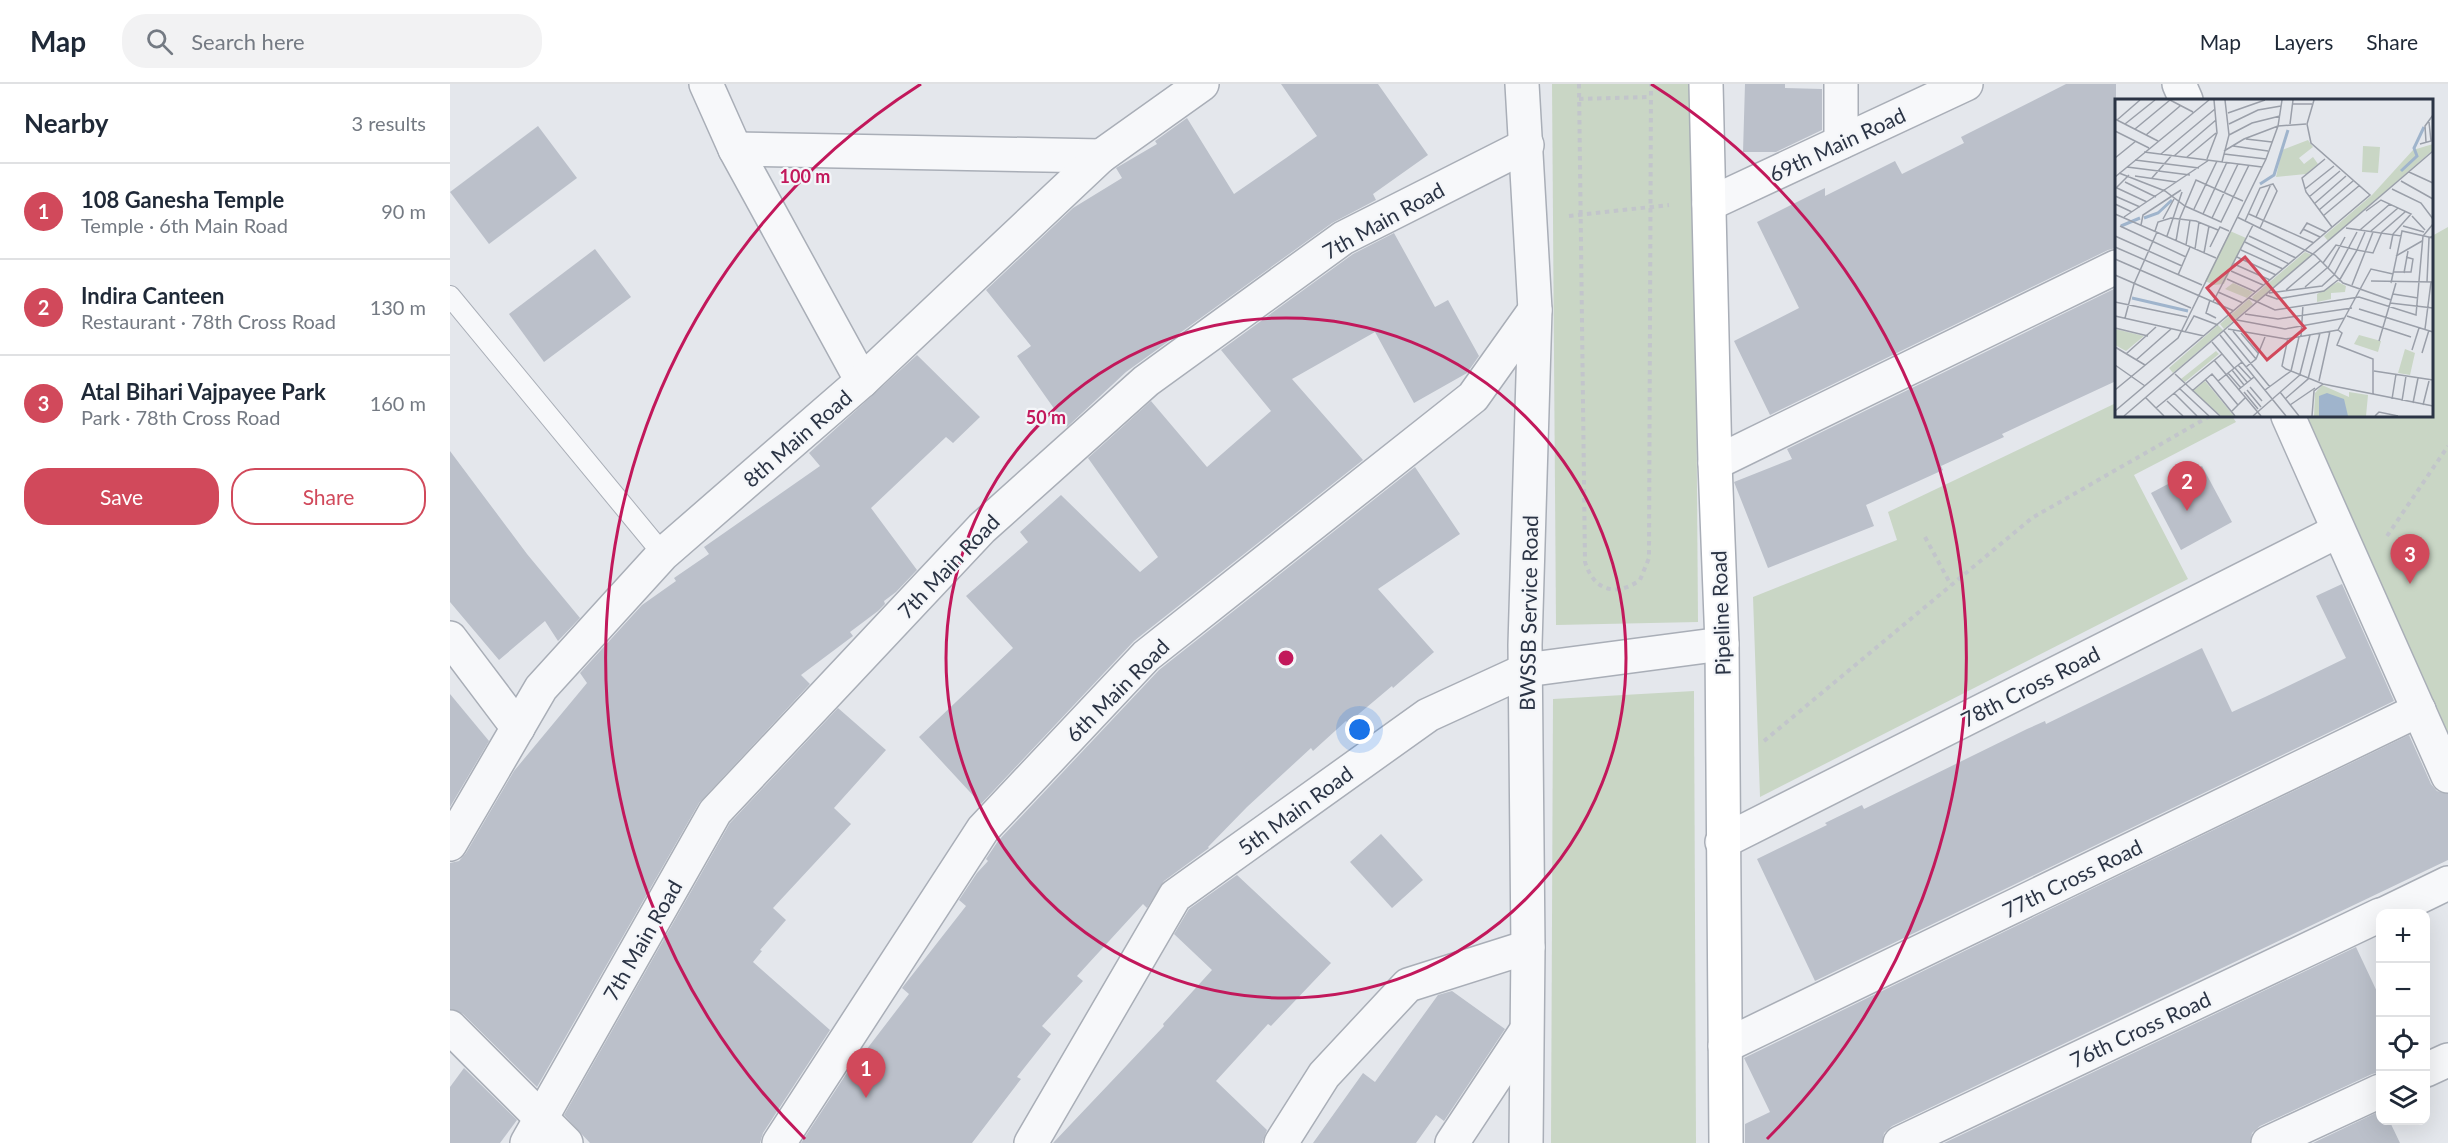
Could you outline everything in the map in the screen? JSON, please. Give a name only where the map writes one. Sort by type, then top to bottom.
[{"type":"street","points":[[706,84],[735,149],[862,381]]},
{"type":"street","name":"8th Main Road","points":[[450,844],[541,688],[663,554],[862,381],[1101,156],[1203,84]]},
{"type":"street","name":"BWSSB Service Road","points":[[1522,84],[1535,310],[1526,669],[1528,947],[1526,1143]]},
{"type":"street","name":"Pipeline Road","points":[[1706,84],[1715,464],[1722,644],[1725,1143]]},
{"type":"street","points":[[1841,84],[1841,142]]},
{"type":"street","name":"69th Main Road","points":[[1709,204],[1966,84]]},
{"type":"street","points":[[2179,84],[2186,99]]},
{"type":"street","name":"7th Main Road","points":[[534,1130],[715,812],[982,528],[1146,381],[1343,238],[1527,145]]},
{"type":"street","points":[[735,149],[1101,156]]},
{"type":"street","points":[[1715,464],[2115,267]]},
{"type":"street","name":"6th Main Road","points":[[778,1143],[983,829],[1146,656],[1473,397],[1535,310]]},
{"type":"street","points":[[2288,417],[2448,776]]},
{"type":"street","name":"78th Cross Road","points":[[1722,842],[2338,531]]},
{"type":"street","points":[[450,638],[518,728]]},
{"type":"street","name":"5th Main Road","points":[[1031,1143],[1176,896],[1428,715],[1526,669],[1722,644]]},
{"type":"street","name":"77th Cross Road","points":[[1725,1046],[2419,710]]},
{"type":"street","name":"76th Cross Road","points":[[2393,909],[2448,883]]},
{"type":"street","name":"76th Cross Road","points":[[1900,1143],[2376,917]]},
{"type":"street","points":[[1281,1143],[1324,1075],[1408,985],[1528,947]]},
{"type":"street","points":[[450,1027],[534,1130],[566,1143]]},
{"type":"street","points":[[1452,1143],[1526,1031]]},
{"type":"street","points":[[2430,1068],[2448,1060]]},
{"type":"street","points":[[2268,1143],[2376,1093]]},
{"type":"lane","points":[[450,296],[663,554]]},
{"type":"path","points":[[1579,84],[1584,562],[1588,574],[1596,583],[1607,589],[1620,590],[1640,580],[1649,558],[1651,84]]},
{"type":"path","points":[[1579,99],[1650,97]]},
{"type":"path","points":[[1531,220],[1695,202],[1709,204]]},
{"type":"path","points":[[1722,776],[2032,518],[2208,417]]},
{"type":"path","points":[[2385,538],[2448,446]]},
{"type":"path","points":[[1925,537],[1951,585]]},
{"type":"green space","points":[[1552,84],[1694,84],[1698,622],[1556,625]]},
{"type":"green space","points":[[2448,227],[2448,752],[2297,417],[2433,417],[2433,235]]},
{"type":"green space","points":[[2115,403],[2115,417],[2233,417],[2236,422],[2134,475],[2188,579],[1760,797],[1753,597],[1897,540],[1888,512]]},
{"type":"green space","points":[[1694,691],[1696,1143],[1551,1143],[1553,699]]},
{"type":"building","points":[[1281,84],[1378,84],[1428,155],[1373,194],[1376,200],[1332,223],[1126,372],[1067,427],[1017,356],[1031,346],[986,290],[1073,208],[1122,178],[1116,168],[1157,144],[1155,141],[1187,118],[1234,194],[1286,158],[1317,136]]},
{"type":"building","points":[[1745,84],[1785,84],[1785,88],[1822,89],[1822,130],[1776,152],[1743,152]]},
{"type":"building","points":[[2066,84],[2116,84],[2115,248],[1770,415],[1734,341],[1799,308],[1757,222],[1825,188],[1825,196],[1895,161],[1902,174],[1964,143],[1961,137]]},
{"type":"building","points":[[538,126],[577,178],[489,244],[450,192]]},
{"type":"building","points":[[1394,233],[1435,307],[1448,300],[1479,356],[1467,373],[1414,403],[1375,332],[1292,379],[1363,460],[1134,641],[981,804],[919,737],[1013,648],[966,596],[1028,542],[1020,532],[1061,495],[1140,572],[1158,557],[1088,458],[1151,401],[1207,467],[1271,411],[1221,350],[1353,254]]},
{"type":"building","points":[[595,249],[631,297],[544,362],[509,314]]},
{"type":"building","points":[[2115,288],[2115,381],[2002,434],[2004,437],[1941,466],[1943,470],[1866,505],[1874,526],[1768,568],[1734,482],[1792,459],[1787,449]]},
{"type":"building","points":[[917,355],[980,417],[953,443],[946,437],[871,508],[917,570],[884,601],[885,604],[878,611],[850,632],[853,636],[801,675],[810,684],[699,803],[537,1087],[463,1014],[450,1009],[450,863],[459,861],[466,853],[514,771],[587,683],[580,673],[642,605],[676,581],[674,578],[709,554],[704,547],[820,466],[809,453]]},
{"type":"building","points":[[450,451],[527,554],[580,618],[558,641],[545,621],[499,660],[450,602]]},
{"type":"building","points":[[2202,466],[2232,522],[2181,550],[2151,493]]},
{"type":"building","points":[[1415,467],[1460,534],[1378,589],[1434,652],[1393,688],[1392,686],[1348,723],[1346,721],[1313,751],[1311,748],[1247,807],[1209,848],[1164,881],[1147,908],[1143,904],[1077,976],[1083,981],[1042,1026],[1051,1034],[1017,1077],[1021,1079],[972,1143],[801,1143],[858,1056],[860,1058],[909,994],[902,988],[966,906],[959,900],[988,861],[986,859],[998,841],[1159,670]]},
{"type":"building","points":[[2342,584],[2394,701],[1815,981],[1757,859],[1862,805],[1864,809],[2027,729],[2045,721],[2046,724],[2202,648],[2232,712],[2265,697],[2346,658],[2316,596]]},
{"type":"building","points":[[450,694],[489,741],[450,807]]},
{"type":"building","points":[[838,708],[886,750],[834,808],[851,824],[773,908],[786,920],[760,950],[762,951],[753,962],[830,1030],[763,1133],[760,1143],[590,1143],[564,1115],[730,823]]},
{"type":"building","points":[[2409,735],[2431,784],[2437,791],[2448,794],[2448,860],[1892,1126],[1884,1133],[1882,1143],[1745,1143],[1745,1124],[1770,1112],[1744,1058]]},
{"type":"building","points":[[1381,834],[1423,880],[1392,908],[1350,862]]},
{"type":"building","points":[[1237,875],[1331,963],[1271,1026],[1268,1024],[1216,1081],[1267,1130],[1262,1143],[1053,1143],[1164,1026],[1163,1024],[1212,970],[1174,934],[1189,909]]},
{"type":"building","points":[[2356,947],[2376,990],[2376,1073],[2260,1126],[2252,1133],[2250,1143],[1944,1143]]},
{"type":"building","points":[[1452,991],[1505,1029],[1444,1121],[1436,1115],[1416,1143],[1313,1143],[1363,1073],[1375,1082],[1438,995]]},
{"type":"building","points":[[464,1068],[517,1120],[500,1143],[450,1143],[450,1087]]},
{"type":"building","points":[[2376,1113],[2376,1125],[2391,1125],[2400,1143],[2313,1143]]},
{"type":"place","name":"Indira Canteen","points":[[2187,511]]},
{"type":"place","name":"Atal Bihari Vajpayee Park","points":[[2410,584]]},
{"type":"place","name":"108 Ganesha Temple","points":[[866,1098]]}]
